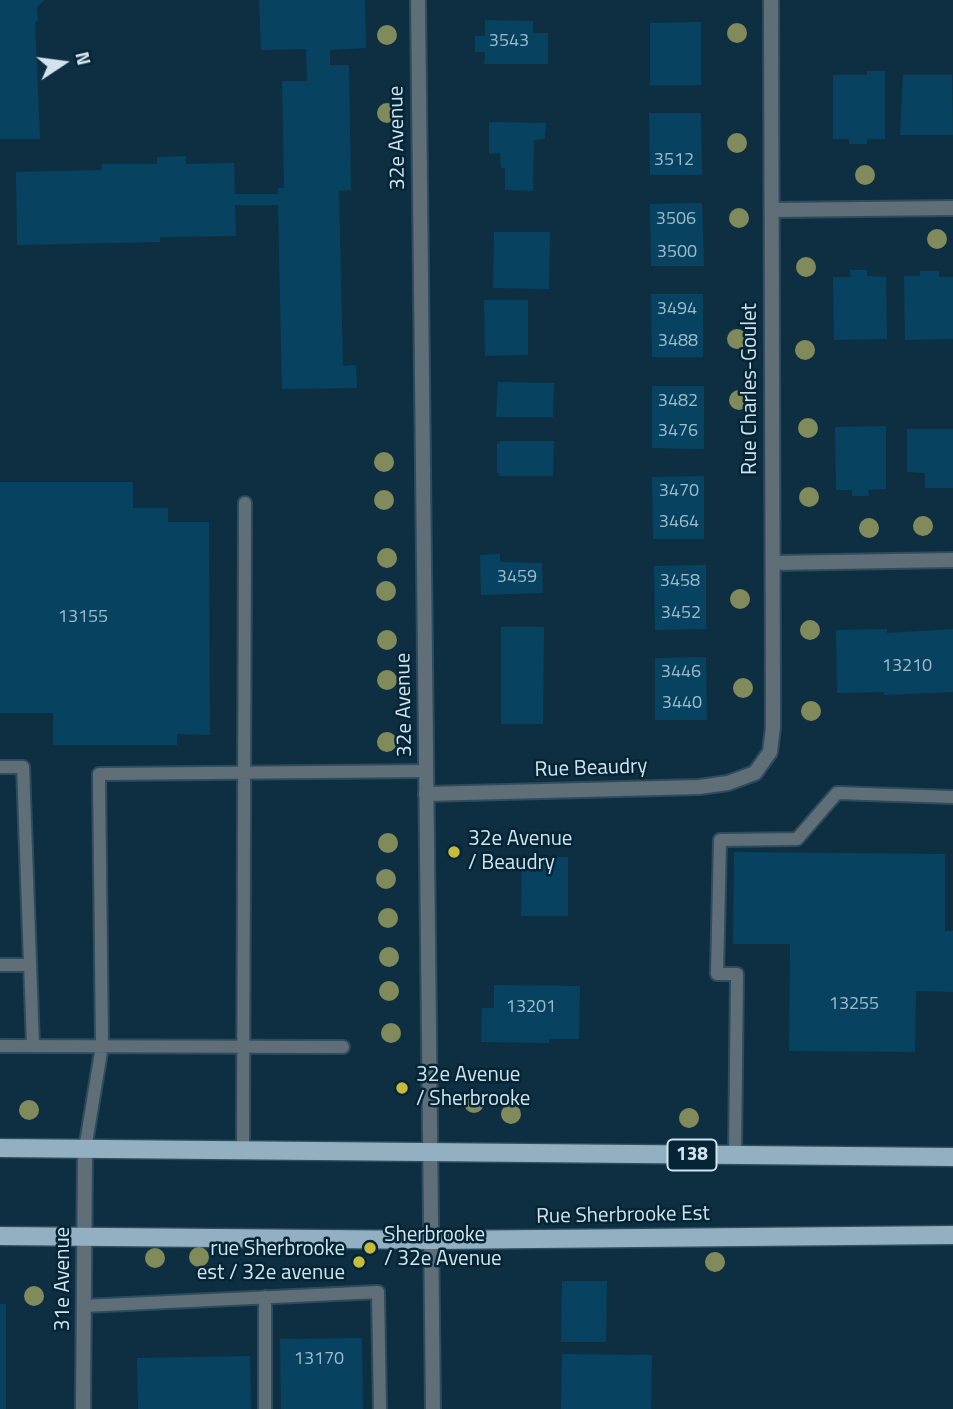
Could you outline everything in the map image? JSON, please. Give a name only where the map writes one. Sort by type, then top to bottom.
[{"type":"main road","name":"138","points":[[0,1149],[953,1157]]},
{"type":"main road","name":"Rue Sherbrooke Est","points":[[0,1236],[433,1240],[953,1235]]},
{"type":"street","name":"32e Avenue","points":[[418,0],[433,1409]]},
{"type":"street","name":"Rue Charles-Goulet","points":[[755,773],[770,752],[774,727],[771,0]]},
{"type":"street","points":[[772,210],[953,208]]},
{"type":"street","points":[[773,563],[953,560]]},
{"type":"street","name":"Rue Beaudry","points":[[426,794],[699,787],[728,783],[755,773]]},
{"type":"street","name":"31e Avenue","points":[[83,1409],[85,1149]]},
{"type":"lane","points":[[243,1151],[244,503]]},
{"type":"lane","points":[[0,767],[23,767],[33,1046]]},
{"type":"lane","points":[[85,1149],[102,1046],[99,774],[427,771]]},
{"type":"lane","points":[[735,1155],[737,974],[717,974],[720,840],[797,839],[837,793],[953,797]]},
{"type":"lane","points":[[0,965],[30,965]]},
{"type":"lane","points":[[0,1046],[343,1047]]},
{"type":"lane","points":[[85,1306],[378,1293],[380,1409]]},
{"type":"lane","points":[[265,1297],[265,1409]]},
{"type":"building","points":[[0,0],[45,0],[37,7],[38,21],[35,22],[40,139],[0,139]]},
{"type":"building","points":[[259,0],[365,0],[366,48],[330,50],[330,65],[349,65],[351,190],[339,191],[343,366],[356,365],[357,388],[282,389],[278,205],[235,205],[236,236],[160,237],[160,242],[17,245],[16,172],[101,170],[102,164],[157,164],[157,157],[186,156],[186,164],[234,163],[235,194],[278,194],[278,188],[284,188],[282,81],[307,81],[306,49],[261,50]]},
{"type":"building","points":[[485,20],[533,21],[533,33],[548,33],[548,64],[484,64],[485,52],[475,52],[475,36],[485,36]]},
{"type":"building","points":[[701,22],[701,85],[650,85],[650,23]]},
{"type":"building","points":[[867,71],[885,71],[885,139],[867,139],[867,144],[849,144],[849,139],[833,139],[833,75],[867,75]]},
{"type":"building","points":[[903,75],[952,75],[953,135],[900,135]]},
{"type":"building","points":[[649,113],[701,113],[702,175],[650,175]]},
{"type":"building","points":[[489,122],[546,123],[545,139],[534,140],[533,191],[505,190],[505,168],[501,168],[500,153],[489,154]]},
{"type":"building","points":[[702,203],[704,266],[651,266],[650,204]]},
{"type":"building","points":[[494,232],[550,232],[549,289],[493,288]]},
{"type":"building","points":[[850,270],[867,270],[867,276],[886,277],[887,339],[834,340],[833,277],[850,277]]},
{"type":"building","points":[[920,271],[939,271],[939,277],[953,277],[953,339],[905,340],[904,276],[920,276]]},
{"type":"building","points":[[651,294],[703,294],[703,357],[652,357]]},
{"type":"building","points":[[484,300],[528,300],[528,355],[485,356]]},
{"type":"building","points":[[498,382],[554,383],[553,417],[496,417]]},
{"type":"building","points":[[652,386],[704,386],[704,449],[652,448]]},
{"type":"building","points":[[886,426],[886,489],[868,490],[869,496],[852,496],[852,490],[836,490],[835,427]]},
{"type":"building","points":[[907,429],[953,429],[953,488],[925,488],[925,473],[907,472]]},
{"type":"building","points":[[499,441],[554,441],[553,476],[499,476]]},
{"type":"building","points":[[704,476],[704,539],[653,539],[652,477]]},
{"type":"building","points":[[0,482],[133,482],[133,508],[168,508],[168,522],[209,522],[210,735],[177,734],[177,745],[53,745],[53,713],[0,713]]},
{"type":"building","points":[[500,554],[500,562],[542,563],[543,593],[481,595],[480,555]]},
{"type":"building","points":[[706,565],[706,629],[655,630],[654,566]]},
{"type":"building","points":[[501,627],[544,627],[543,724],[501,724]]},
{"type":"building","points":[[887,629],[887,633],[953,629],[953,692],[884,695],[884,692],[837,693],[836,630]]},
{"type":"building","points":[[706,657],[707,720],[655,720],[655,658]]},
{"type":"building","points":[[734,852],[945,854],[945,931],[953,931],[953,992],[916,991],[915,1052],[789,1051],[790,944],[733,944]]},
{"type":"building","points":[[522,857],[568,857],[568,916],[521,916]]},
{"type":"building","points":[[494,985],[580,986],[579,1039],[549,1039],[549,1043],[481,1042],[482,1008],[494,1008]]},
{"type":"building","points":[[562,1281],[607,1281],[606,1342],[561,1342]]},
{"type":"building","points":[[0,1304],[6,1304],[6,1409],[0,1409]]},
{"type":"building","points":[[362,1338],[363,1409],[281,1409],[280,1339]]},
{"type":"building","points":[[562,1354],[652,1355],[651,1409],[561,1409]]},
{"type":"building","points":[[250,1356],[251,1409],[138,1409],[137,1358]]},
{"type":"place","name":"32e Avenue / Beaudry","points":[[454,852]]},
{"type":"place","name":"32e Avenue / Sherbrooke","points":[[402,1088]]},
{"type":"place","name":"Sherbrooke / 32e Avenue","points":[[370,1248]]},
{"type":"place","name":"rue Sherbrooke est / 32e avenue","points":[[359,1262]]}]
